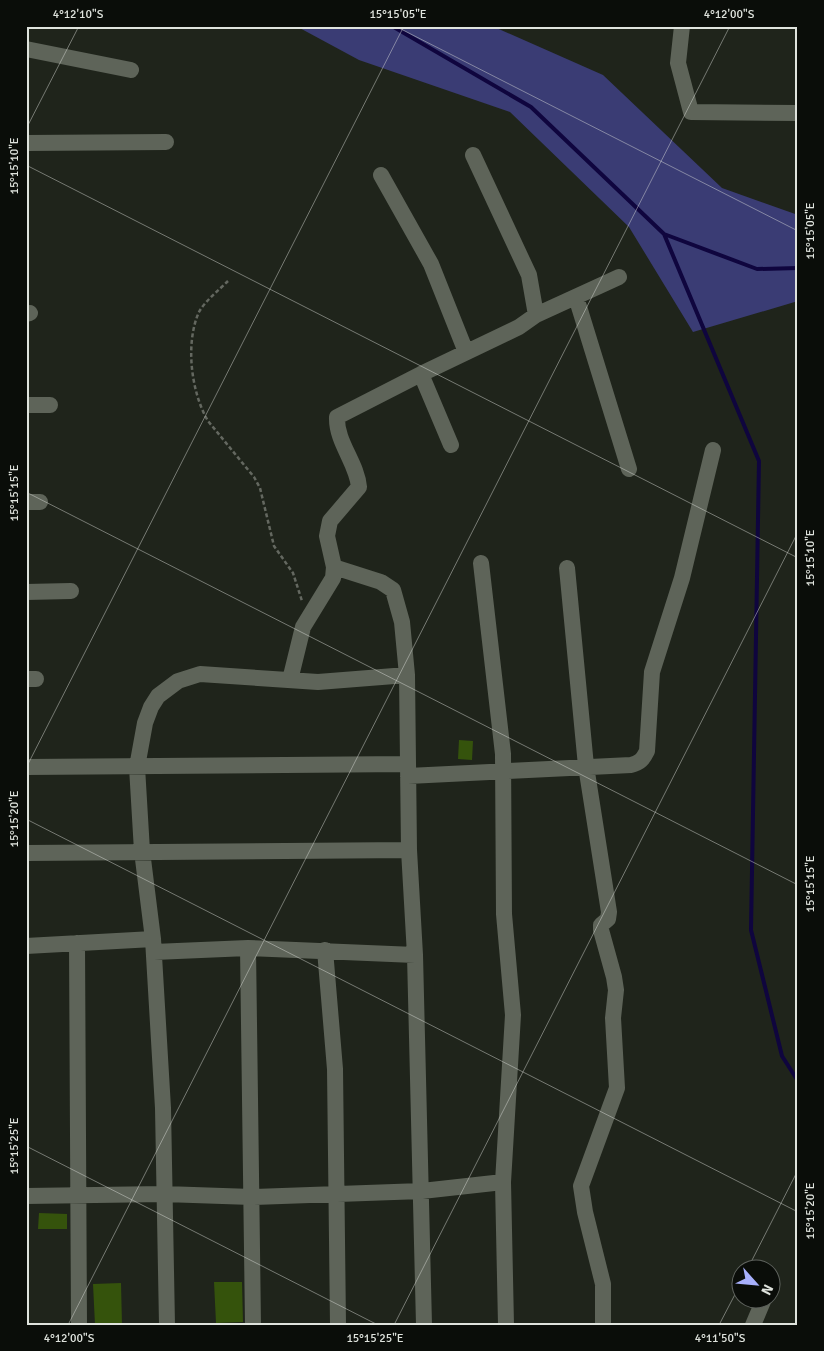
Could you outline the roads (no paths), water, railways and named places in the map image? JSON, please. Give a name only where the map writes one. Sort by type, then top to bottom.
[{"type":"street","points":[[682,26],[678,63],[691,112],[798,113]]},
{"type":"street","points":[[26,49],[131,70]]},
{"type":"street","points":[[26,143],[166,142]]},
{"type":"street","points":[[473,155],[529,275],[536,315]]},
{"type":"street","points":[[381,175],[431,264],[466,352]]},
{"type":"street","points":[[290,680],[303,627],[330,586],[334,567],[327,536],[330,521],[360,487],[357,474],[336,428],[337,418],[421,374],[519,327],[536,315],[619,277]]},
{"type":"street","points":[[576,297],[629,469]]},
{"type":"street","points":[[421,374],[452,445]]},
{"type":"street","points":[[26,405],[50,405]]},
{"type":"street","points":[[26,767],[503,770],[639,763],[647,751],[652,672],[682,578],[713,450]]},
{"type":"street","points":[[481,563],[503,770],[504,914],[513,1015],[503,1182],[506,1325]]},
{"type":"street","points":[[334,567],[381,582],[393,590],[402,622],[407,675],[410,850],[422,1191],[424,1325]]},
{"type":"street","points":[[567,568],[586,766],[609,912],[608,919],[601,925],[601,930],[616,990],[613,1018],[616,1094],[581,1186],[585,1212],[603,1284],[603,1325]]},
{"type":"street","points":[[26,592],[71,592]]},
{"type":"street","points":[[166,1325],[163,1108],[154,945],[142,851],[137,767],[145,723],[151,707],[158,696],[178,681],[200,674],[318,682],[407,675]]},
{"type":"street","points":[[26,853],[410,850]]},
{"type":"street","points":[[26,946],[77,943],[325,950],[415,955]]},
{"type":"street","points":[[77,943],[79,1325]]},
{"type":"street","points":[[248,948],[253,1325]]},
{"type":"street","points":[[325,950],[335,1069],[338,1325]]},
{"type":"street","points":[[26,1196],[78,1197],[164,1194],[252,1197],[422,1191],[503,1182]]},
{"type":"street","points":[[753,1325],[760,1308]]},
{"type":"waterway","points":[[392,26],[531,107],[664,234],[759,461],[751,930],[782,1056],[798,1081]]},
{"type":"waterway","points":[[664,234],[757,269],[798,268]]}]
